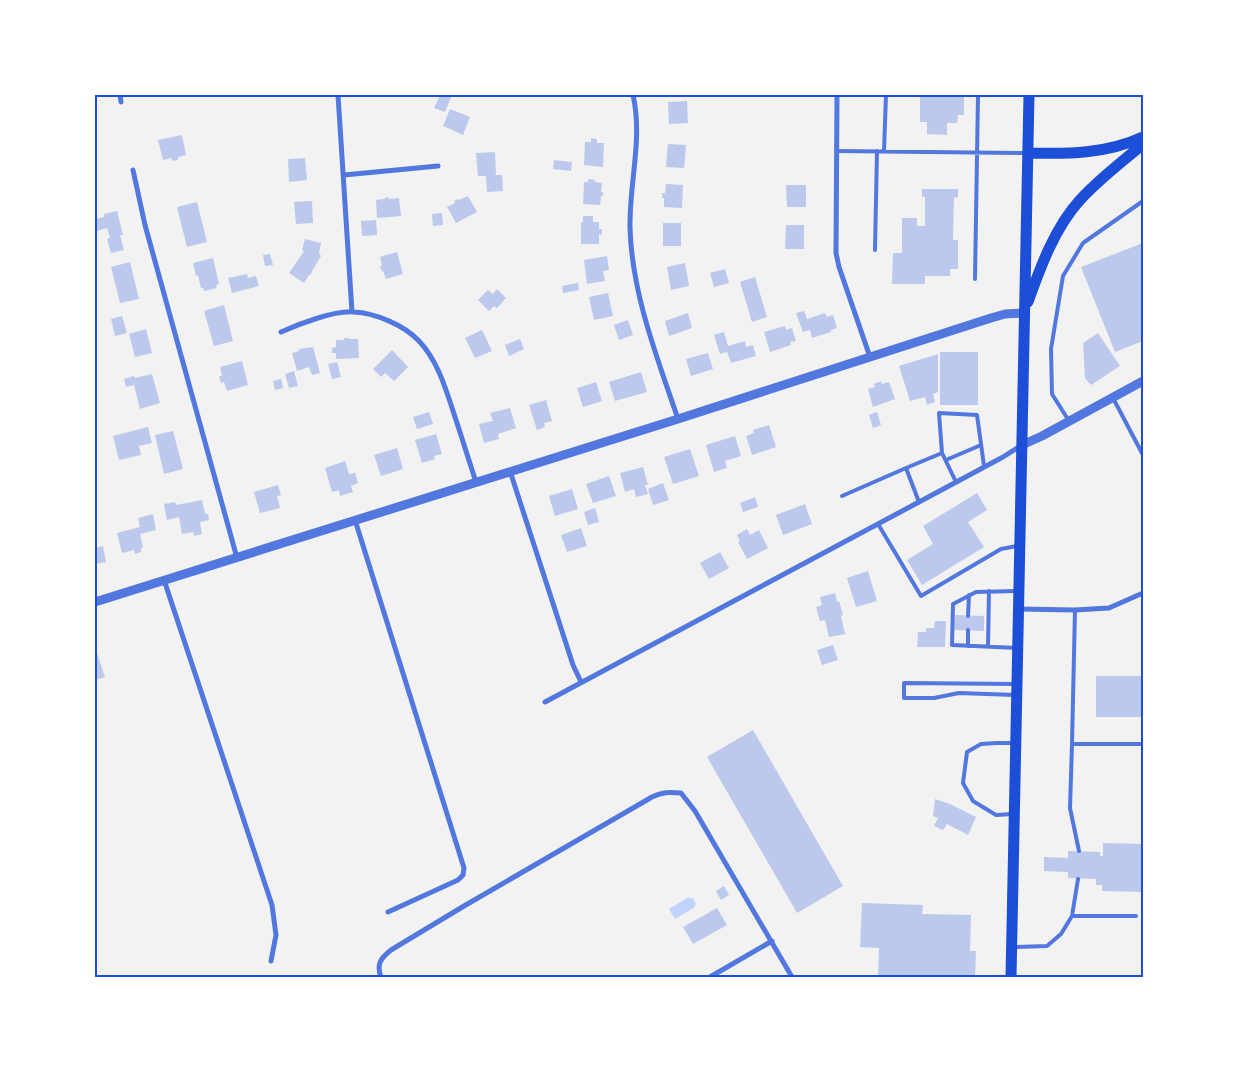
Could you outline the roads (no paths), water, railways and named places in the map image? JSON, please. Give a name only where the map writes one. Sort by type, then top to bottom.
[{"type":"main road","points":[[1011,977],[1028,95]]},
{"type":"main road","points":[[1028,153],[1069,154],[1088,152],[1116,147],[1143,137]]},
{"type":"main road","points":[[1025,313],[1045,260],[1068,215],[1085,194],[1143,144]]},
{"type":"street","points":[[120,95],[121,102]]},
{"type":"street","points":[[338,95],[352,312]]},
{"type":"street","points":[[633,95],[637,130],[630,226],[635,279],[644,319],[678,419]]},
{"type":"street","points":[[837,95],[835,246],[837,260],[870,356]]},
{"type":"street","points":[[344,175],[438,166]]},
{"type":"street","points":[[133,170],[145,225],[237,558]]},
{"type":"street","points":[[281,332],[309,321],[341,312],[367,313],[403,329],[420,342],[433,361],[446,388],[476,482]]},
{"type":"street","points":[[95,602],[678,419],[991,318],[1005,314],[1025,313]]},
{"type":"street","points":[[544,702],[1003,457],[1022,444],[1042,436],[1143,381]]},
{"type":"street","points":[[510,471],[573,665],[581,682]]},
{"type":"street","points":[[354,520],[464,868],[463,875],[458,880],[388,912]]},
{"type":"street","points":[[164,580],[272,905],[276,935],[271,961]]},
{"type":"street","points":[[1019,609],[1074,610],[1109,608],[1143,593]]},
{"type":"street","points":[[381,977],[379,964],[383,956],[399,945],[662,792],[680,793],[695,811],[792,977]]},
{"type":"street","points":[[710,977],[772,941]]},
{"type":"lane","points":[[884,152],[886,95]]},
{"type":"lane","points":[[975,279],[978,95]]},
{"type":"lane","points":[[837,151],[1028,153]]},
{"type":"lane","points":[[875,250],[877,152]]},
{"type":"lane","points":[[1068,421],[1052,394],[1051,349],[1063,276],[1084,243],[1143,201]]},
{"type":"lane","points":[[1113,398],[1143,456]]},
{"type":"lane","points":[[956,482],[942,453],[938,413],[977,415],[984,466]]},
{"type":"lane","points":[[946,460],[981,445]]},
{"type":"lane","points":[[842,496],[942,453]]},
{"type":"lane","points":[[906,468],[919,502]]},
{"type":"lane","points":[[878,524],[921,596],[1001,549],[1020,546]]},
{"type":"lane","points":[[1018,648],[952,645],[953,604],[976,592],[1019,590]]},
{"type":"lane","points":[[988,646],[989,591]]},
{"type":"lane","points":[[968,616],[969,595]]},
{"type":"lane","points":[[1074,610],[1070,808],[1079,851]]},
{"type":"lane","points":[[968,630],[968,646]]},
{"type":"lane","points":[[904,683],[1017,689],[960,693],[934,698],[904,698],[904,683]]},
{"type":"lane","points":[[1014,814],[996,815],[973,801],[964,783],[967,752],[981,744],[1016,743]]},
{"type":"lane","points":[[1072,744],[1143,744]]},
{"type":"lane","points":[[1012,947],[1048,946],[1061,934],[1072,916],[1078,879]]},
{"type":"lane","points":[[1072,916],[1136,916]]},
{"type":"water","points":[[689,897],[693,898],[696,904],[695,907],[675,919],[669,909]]}]
